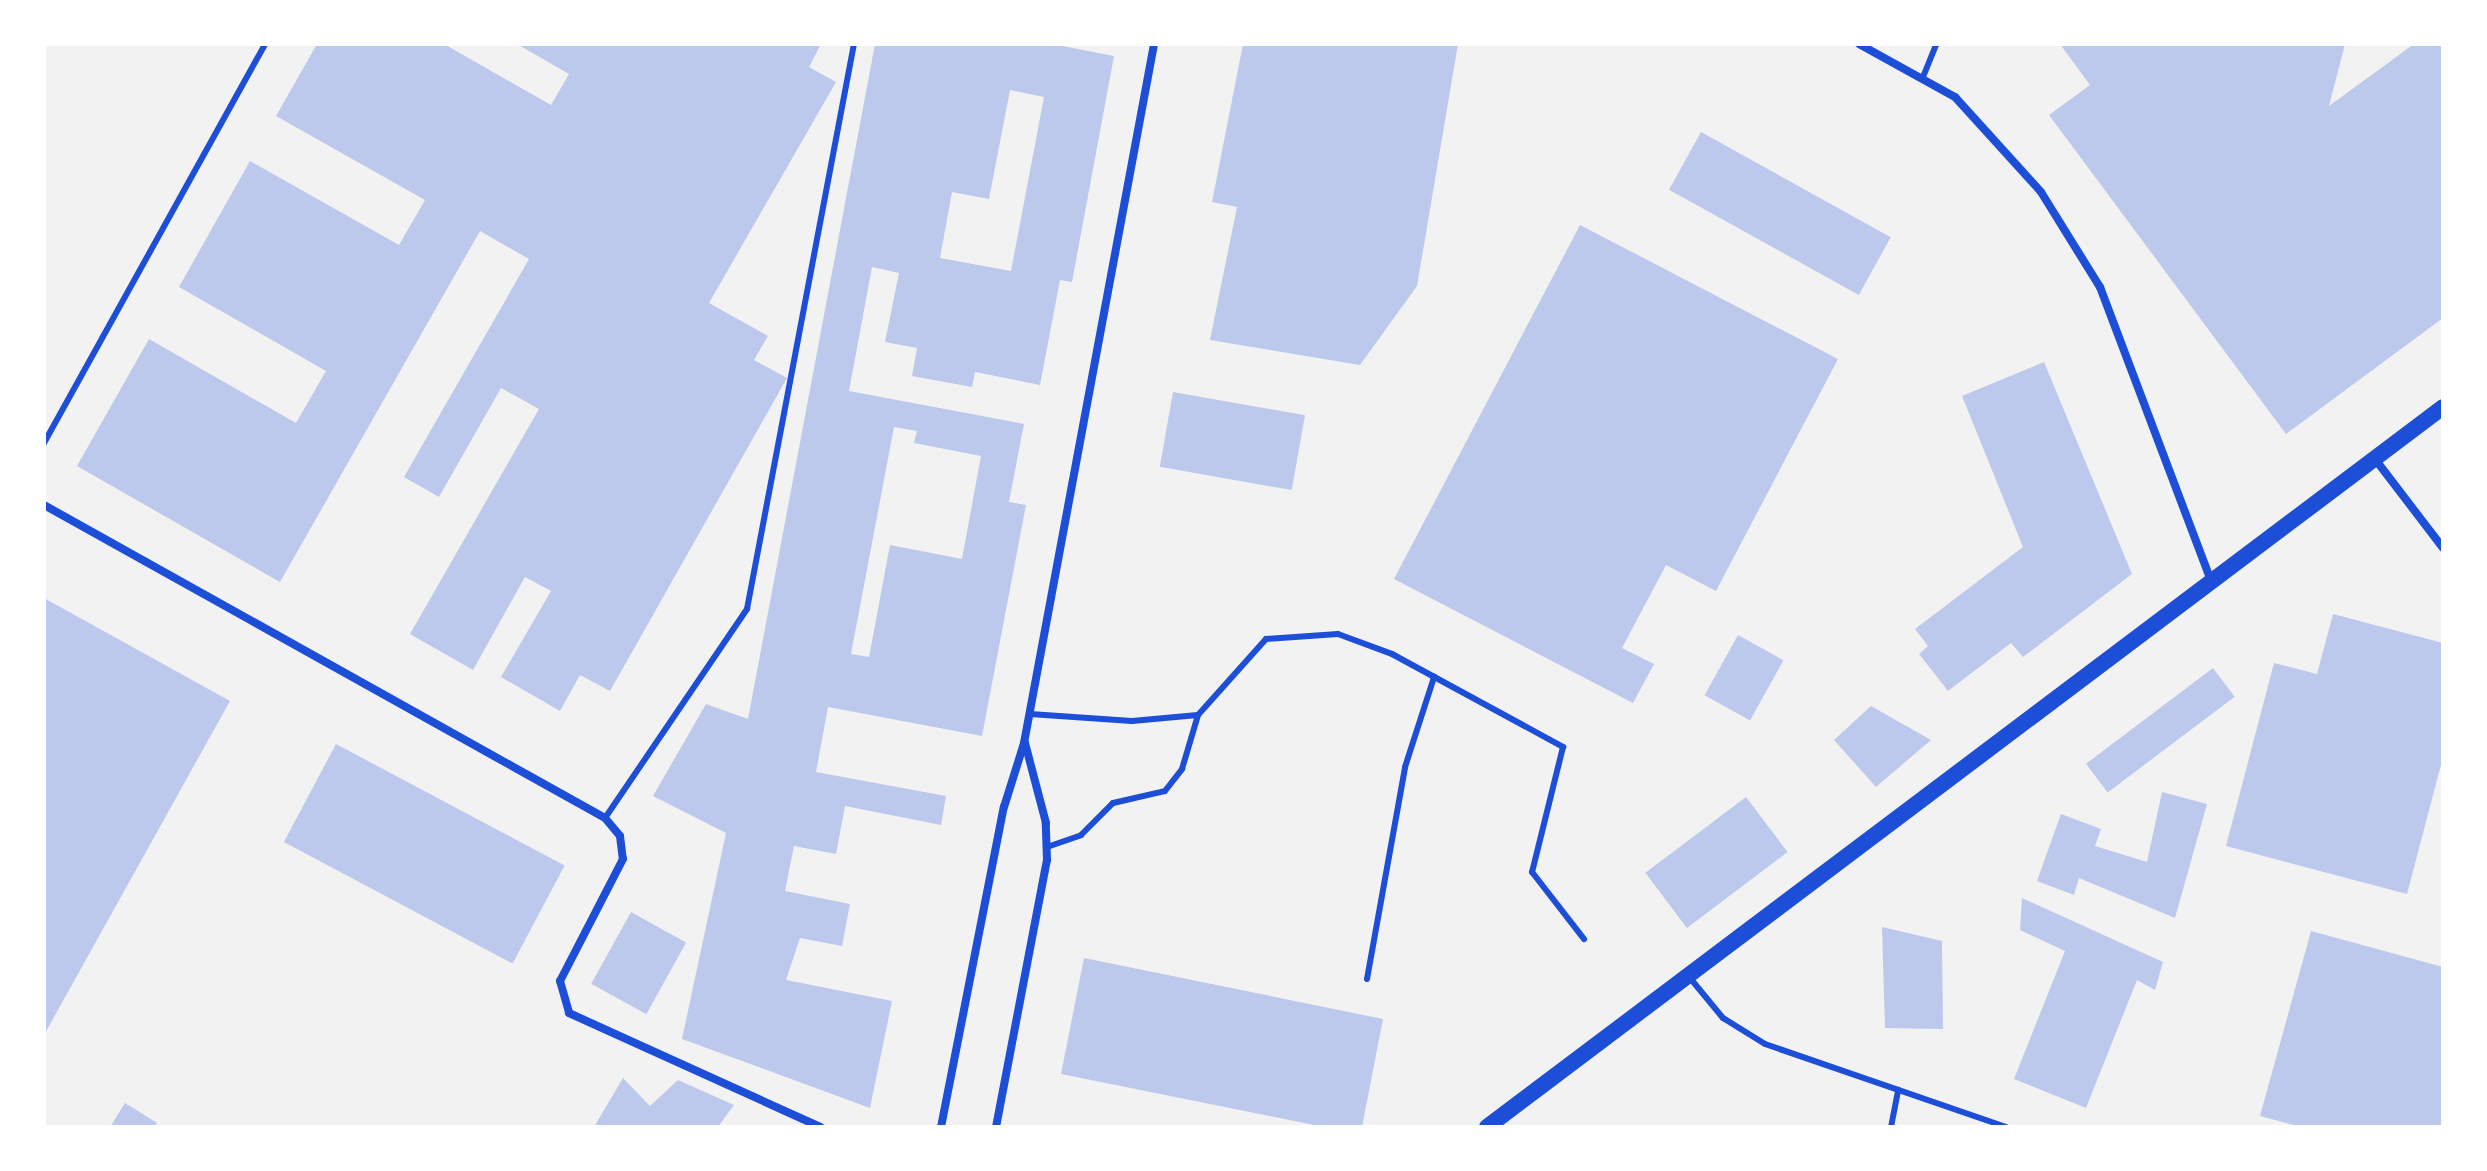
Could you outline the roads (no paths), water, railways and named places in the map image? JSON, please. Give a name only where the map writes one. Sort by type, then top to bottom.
[{"type":"main road","points":[[1487,1127],[2212,584],[2443,407]]},
{"type":"street","points":[[941,1127],[1004,807],[1030,714],[1154,44]]},
{"type":"street","points":[[1859,44],[1955,97],[2041,192],[2100,287],[2212,584]]},
{"type":"street","points":[[2375,459],[2443,548]]},
{"type":"street","points":[[44,505],[605,818],[620,836],[623,859],[560,981],[569,1013],[820,1127]]},
{"type":"street","points":[[996,1127],[1047,847],[1024,743]]},
{"type":"lane","points":[[44,443],[265,44]]},
{"type":"lane","points":[[605,818],[747,609],[854,44]]},
{"type":"lane","points":[[1923,77],[1936,44]]},
{"type":"lane","points":[[1047,847],[1081,835],[1113,803],[1165,791],[1182,769],[1198,715],[1266,639],[1338,634],[1434,677],[1563,747],[1532,872],[1584,939]]},
{"type":"lane","points":[[1367,979],[1405,767],[1434,677]]},
{"type":"lane","points":[[1030,714],[1132,721],[1198,715]]},
{"type":"lane","points":[[1689,976],[1723,1018],[1765,1044],[2006,1127]]},
{"type":"lane","points":[[1891,1127],[1898,1090]]}]
